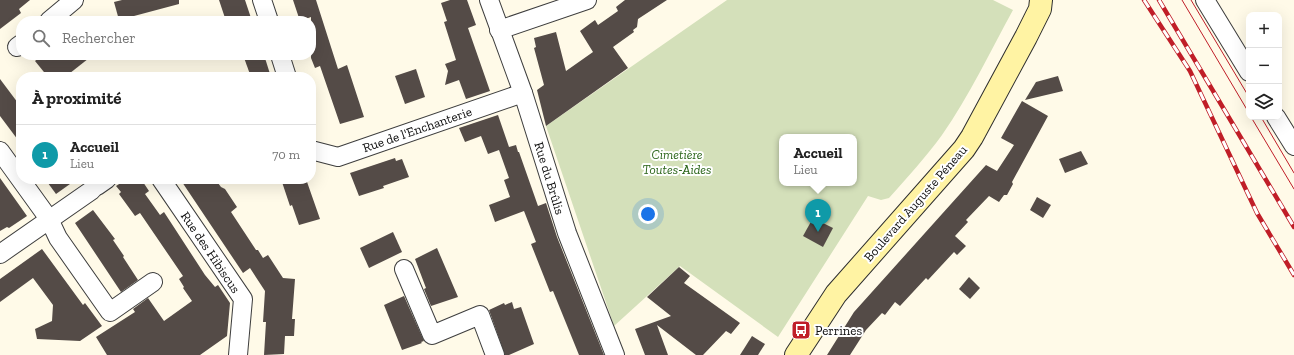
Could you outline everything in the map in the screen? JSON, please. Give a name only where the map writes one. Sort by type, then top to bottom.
[{"type":"street","points":[[55,16],[74,0]]},
{"type":"street","points":[[262,0],[267,16]]},
{"type":"street","name":"Rue du Brûlis","points":[[489,0],[523,93],[554,197],[615,355]]},
{"type":"street","points":[[500,30],[587,0]]},
{"type":"street","name":"Boulevard Auguste Péneau","points":[[796,355],[836,294],[964,150],[1026,38],[1040,9],[1042,0]]},
{"type":"street","points":[[1205,0],[1246,67]]},
{"type":"street","points":[[282,60],[285,72]]},
{"type":"street","name":"Rue de l'Enchanterie","points":[[316,151],[338,157],[523,93]]},
{"type":"street","points":[[1278,120],[1294,146]]},
{"type":"street","points":[[0,151],[16,173]]},
{"type":"street","points":[[24,184],[49,219],[58,238],[110,312],[153,282]]},
{"type":"street","name":"Rue des Hibiscus","points":[[164,184],[243,299],[238,355]]},
{"type":"street","points":[[2,252],[99,185]]},
{"type":"street","points":[[404,269],[432,335],[480,316],[495,355]]},
{"type":"green space","name":"Cimetière Toutes-Aides","points":[[727,0],[993,0],[1013,10],[970,89],[942,135],[889,198],[881,200],[868,196],[778,337],[680,266],[614,326],[546,126]]},
{"type":"building","points":[[0,0],[30,0],[19,9],[21,13],[0,29]]},
{"type":"building","points":[[122,0],[179,0],[179,4],[134,16],[118,16],[114,2]]},
{"type":"building","points":[[219,0],[245,0],[250,16],[224,16]]},
{"type":"building","points":[[293,0],[316,0],[338,69],[347,65],[364,117],[340,124],[320,66],[315,68],[312,60],[316,60],[316,16],[298,16]]},
{"type":"building","points":[[450,0],[467,0],[476,25],[468,28],[490,91],[466,99],[459,80],[445,85],[448,71],[445,64],[456,60],[444,22],[447,21],[441,3]]},
{"type":"building","points":[[625,0],[667,0],[638,19],[637,27],[633,30],[634,32],[613,47],[628,68],[546,126],[537,90],[544,85],[534,48],[536,47],[534,38],[556,32],[566,71],[593,52],[580,31],[595,20],[598,25],[618,11],[616,7]]},
{"type":"building","points":[[87,60],[71,72],[44,72],[35,61]]},
{"type":"building","points":[[245,60],[266,60],[269,72],[249,72]]},
{"type":"building","points":[[416,69],[425,97],[405,104],[395,76]]},
{"type":"building","points":[[1058,76],[1063,91],[1025,100],[1036,82]]},
{"type":"building","points":[[0,79],[16,100],[16,137],[0,116]]},
{"type":"building","points":[[1022,101],[1048,116],[1012,182],[1013,184],[1007,195],[1004,195],[999,202],[989,196],[966,220],[968,222],[955,236],[966,246],[957,255],[954,252],[928,280],[926,278],[900,306],[895,302],[885,315],[882,313],[866,330],[850,355],[827,355],[854,312],[986,165],[997,171],[1014,145],[1001,138]]},
{"type":"building","points":[[498,115],[509,147],[516,145],[538,206],[546,203],[557,237],[604,355],[579,355],[553,291],[550,292],[531,244],[536,242],[524,211],[495,222],[489,205],[510,197],[504,180],[509,178],[499,150],[488,154],[481,136],[465,142],[459,128]]},
{"type":"building","points":[[1081,151],[1088,164],[1065,173],[1059,159]]},
{"type":"building","points":[[395,158],[396,161],[402,159],[409,177],[383,186],[384,188],[359,196],[350,173]]},
{"type":"building","points":[[0,178],[27,216],[9,228],[7,227],[0,231]]},
{"type":"building","points":[[49,184],[70,184],[56,194]]},
{"type":"building","points":[[119,184],[144,184],[149,191],[145,194],[160,215],[164,212],[205,275],[215,287],[218,285],[230,303],[227,336],[200,355],[107,355],[96,337],[135,312],[133,309],[148,298],[164,321],[192,301],[179,279],[183,276],[140,213],[135,216],[119,194],[121,192],[116,186]]},
{"type":"building","points":[[183,184],[219,184],[225,189],[237,207],[231,212],[256,250],[258,250],[263,258],[268,255],[283,278],[295,279],[292,319],[295,319],[294,336],[285,336],[284,354],[264,355],[266,322],[263,322],[265,291],[250,268],[243,273]]},
{"type":"building","points":[[283,184],[308,184],[320,219],[299,225],[292,205],[290,206]]},
{"type":"building","points":[[1037,197],[1051,205],[1043,218],[1030,210]]},
{"type":"building","points":[[93,210],[115,239],[113,240],[138,280],[121,292],[75,223]]},
{"type":"building","points":[[813,218],[833,228],[823,247],[803,236]]},
{"type":"building","points":[[393,232],[402,252],[369,268],[360,248]]},
{"type":"building","points":[[437,248],[458,297],[431,306],[415,259]]},
{"type":"building","points":[[42,249],[83,305],[85,303],[102,326],[80,341],[37,339],[35,329],[52,321],[53,305],[33,278],[0,302],[0,279]]},
{"type":"building","points":[[679,267],[690,276],[684,283],[740,323],[731,334],[726,331],[703,355],[696,355],[657,325],[668,355],[645,355],[635,329],[671,316],[647,297]]},
{"type":"building","points":[[969,277],[980,288],[970,299],[959,289]]},
{"type":"building","points":[[404,296],[424,341],[402,350],[384,305]]},
{"type":"building","points":[[512,302],[514,309],[521,307],[534,344],[509,355],[505,355],[489,310],[504,303],[505,305]]},
{"type":"building","points":[[752,336],[765,344],[758,355],[740,355]]},
{"type":"tram line","points":[[1182,0],[1246,108]]},
{"type":"tram line","points":[[1191,0],[1246,92]]},
{"type":"tram line","points":[[1253,120],[1294,189]]},
{"type":"tram line","points":[[1263,120],[1294,173]]},
{"type":"railway","points":[[1144,0],[1190,71],[1257,213],[1294,275]]},
{"type":"railway","points":[[1159,0],[1294,227]]},
{"type":"place","name":"Accueil","points":[[818,232]]},
{"type":"place","name":"Perrines","points":[[801,330]]}]
